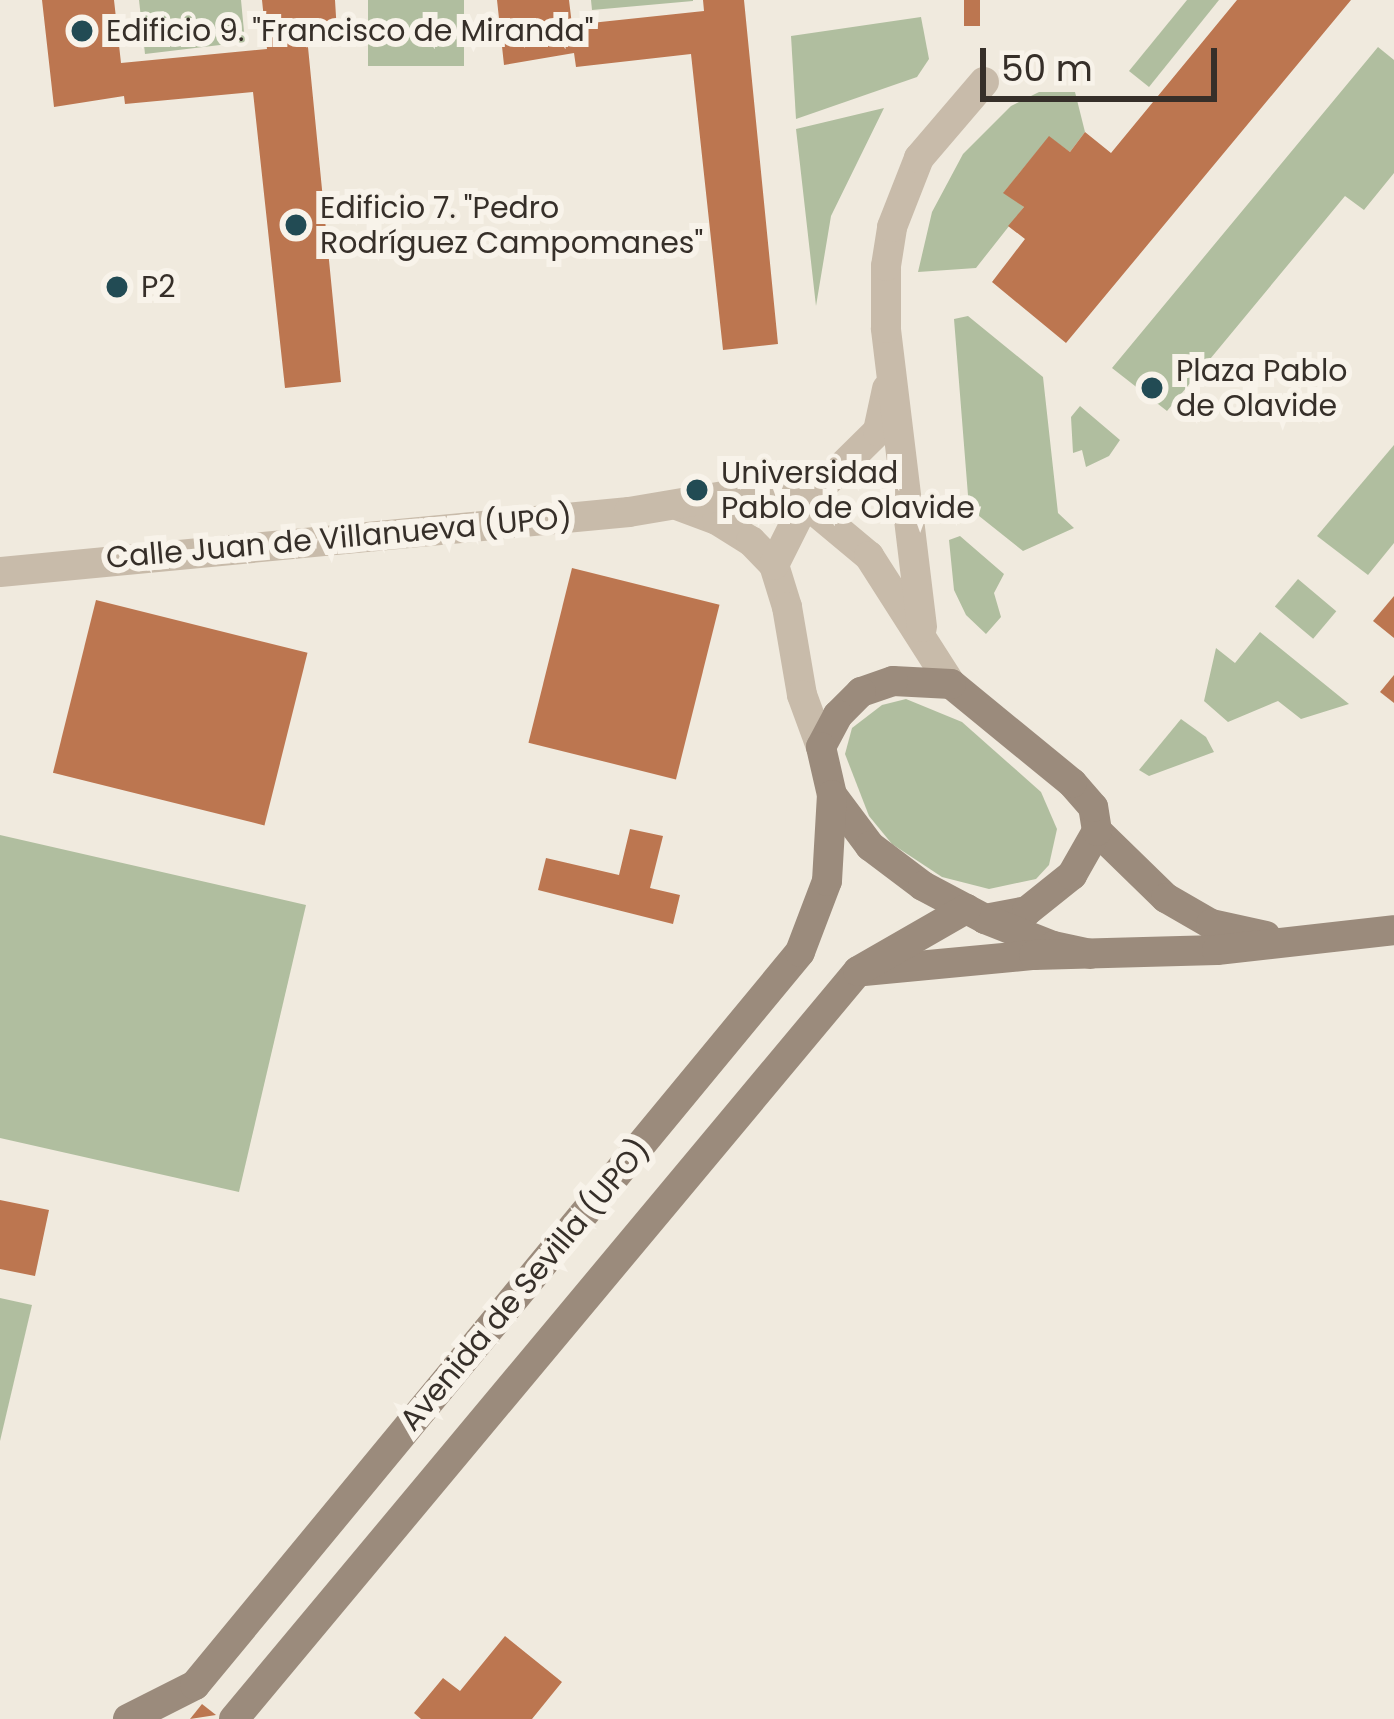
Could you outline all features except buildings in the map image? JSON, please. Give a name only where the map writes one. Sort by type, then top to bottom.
[{"type":"street","points":[[922,633],[886,266],[905,184],[937,131],[984,82]]},
{"type":"street","points":[[774,565],[805,503],[878,431],[885,417],[891,353]]},
{"type":"street","name":"Calle Juan de Villanueva (UPO)","points":[[0,572],[679,506],[741,494],[797,496],[805,503]]},
{"type":"street","points":[[805,503],[869,556],[951,685],[1072,783],[1093,807],[1096,831],[1080,864],[1050,897],[1027,911],[976,914]]},
{"type":"street","points":[[679,506],[717,520],[774,565],[795,643],[802,695],[832,795],[895,868],[976,914],[1052,946],[1090,954]]},
{"type":"street","points":[[820,747],[838,715],[861,692],[893,681],[951,685]]},
{"type":"street","name":"Avenida de Sevilla (UPO)","points":[[128,1719],[195,1685],[800,952],[826,881],[832,795]]},
{"type":"street","points":[[1096,831],[1166,898],[1211,924],[1284,939]]},
{"type":"street","name":"Avenida de Sevilla (UPO)","points":[[234,1719],[858,971],[976,914]]},
{"type":"street","points":[[858,971],[1217,950],[1394,930]]},
{"type":"green space","points":[[139,0],[241,0],[245,42],[145,54]]},
{"type":"green space","points":[[368,0],[464,0],[464,66],[368,66]]},
{"type":"green space","points":[[591,0],[693,0],[693,1],[592,10]]},
{"type":"green space","points":[[1187,0],[1219,0],[1149,87],[1129,71]]},
{"type":"green space","points":[[921,17],[929,59],[917,77],[796,119],[791,36]]},
{"type":"green space","points":[[1378,47],[1394,60],[1394,173],[1364,210],[1345,196],[1167,411],[1112,368]]},
{"type":"green space","points":[[1039,92],[1075,92],[1085,132],[1070,152],[1049,137],[1004,192],[1024,207],[976,268],[918,272],[932,212],[963,154],[1011,106]]},
{"type":"green space","points":[[884,108],[831,216],[816,306],[796,129]]},
{"type":"green space","points":[[968,316],[1043,377],[1058,513],[1074,528],[1023,551],[969,508],[954,319]]},
{"type":"green space","points":[[1080,406],[1120,440],[1109,456],[1086,467],[1082,450],[1073,453],[1071,417]]},
{"type":"green space","points":[[1394,445],[1394,543],[1368,575],[1317,536]]},
{"type":"green space","points":[[960,536],[1004,574],[994,593],[1001,617],[986,634],[966,615],[954,590],[949,540]]},
{"type":"green space","points":[[1298,579],[1336,611],[1313,639],[1275,607]]},
{"type":"green space","points":[[1260,632],[1349,704],[1301,719],[1278,701],[1228,722],[1204,701],[1216,648],[1235,663]]},
{"type":"green space","points":[[906,699],[962,722],[1041,792],[1057,829],[1049,865],[1036,879],[989,889],[942,877],[892,844],[869,816],[845,754],[852,728],[882,705]]},
{"type":"green space","points":[[1181,719],[1206,737],[1214,752],[1149,776],[1139,770]]},
{"type":"green space","points":[[0,835],[306,905],[239,1192],[0,1138]]},
{"type":"green space","points":[[0,1298],[32,1305],[0,1441]]},
{"type":"place","name":"Edificio 9. \"Francisco de Miranda\"","points":[[82,31]]},
{"type":"place","name":"Edificio 7. \"Pedro Rodríguez Campomanes\"","points":[[296,225]]},
{"type":"place","name":"P2","points":[[117,287]]},
{"type":"place","name":"Plaza Pablo de Olavide","points":[[1152,388]]},
{"type":"place","name":"Universidad Pablo de Olavide","points":[[697,490]]}]
